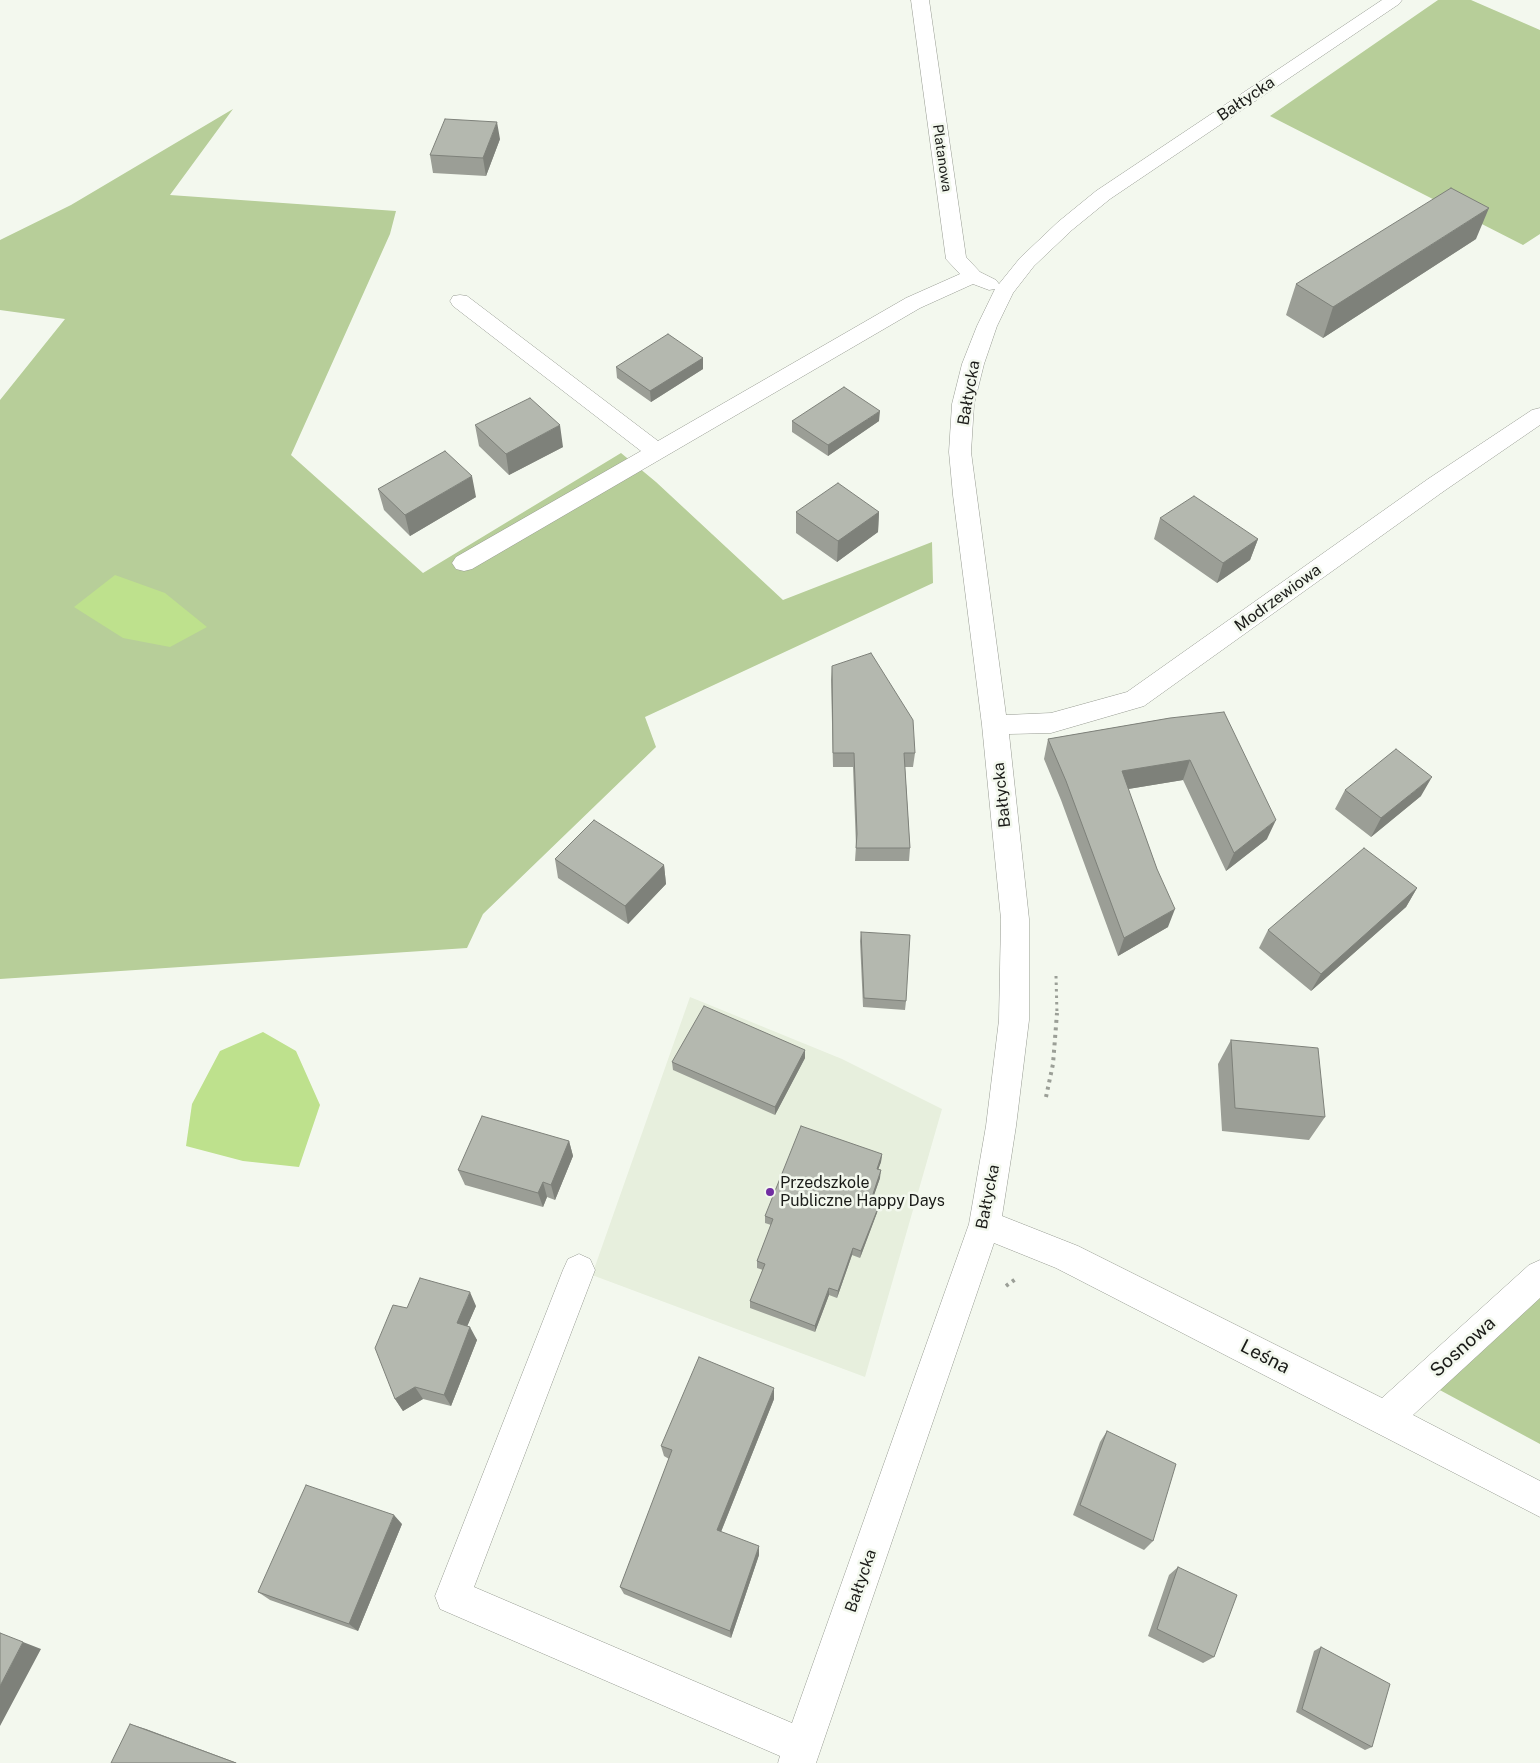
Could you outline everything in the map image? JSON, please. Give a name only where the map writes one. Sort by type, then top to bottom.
[{"type":"street","name":"Platanowa","points":[[920,0],[956,259],[973,276],[1004,291]]},
{"type":"street","name":"Bałtycka","points":[[800,1755],[985,1224],[1001,1126],[1014,1020],[1015,919],[995,725],[964,496],[960,452],[964,404],[973,364],[987,326],[1004,291],[1027,262],[1064,226],[1103,195],[1393,0]]},
{"type":"street","points":[[464,563],[913,302],[973,276]]},
{"type":"street","points":[[460,301],[656,451]]},
{"type":"street","name":"Modrzewiowa","points":[[995,725],[1051,722],[1135,699],[1436,485],[1540,415]]},
{"type":"street","name":"Leśna","points":[[985,1224],[1067,1257],[1385,1418],[1540,1500]]},
{"type":"street","points":[[579,1270],[453,1596],[800,1755]]},
{"type":"street","name":"Sosnowa","points":[[1385,1418],[1540,1276]]},
{"type":"shaded area","points":[[1438,0],[1471,0],[1540,30],[1540,234],[1523,245],[1270,116]]},
{"type":"shaded area","points":[[233,109],[170,195],[396,211],[390,234],[291,455],[423,573],[621,453],[656,482],[783,600],[932,542],[933,583],[645,717],[656,747],[483,914],[467,948],[0,979],[0,400],[65,319],[0,310],[0,240],[71,205]]},
{"type":"shaded area","points":[[115,575],[165,593],[207,627],[170,647],[123,638],[74,607]]},
{"type":"shaded area","name":"Przedszkole Publiczne Happy Days","points":[[690,997],[842,1059],[942,1109],[865,1377],[592,1275]]},
{"type":"shaded area","points":[[263,1032],[296,1051],[320,1105],[299,1167],[243,1161],[186,1146],[192,1104],[220,1051]]},
{"type":"shaded area","points":[[1540,1296],[1540,1444],[1436,1388]]},
{"type":"building","points":[[445,119],[497,122],[483,158],[430,155]]},
{"type":"building","points":[[1451,188],[1489,208],[1333,307],[1296,284]]},
{"type":"building","points":[[668,334],[703,358],[650,391],[616,367]]},
{"type":"building","points":[[844,387],[880,411],[828,445],[792,421]]},
{"type":"building","points":[[530,398],[560,425],[506,454],[475,425]]},
{"type":"building","points":[[445,451],[472,476],[405,515],[378,489]]},
{"type":"building","points":[[838,483],[879,512],[838,541],[796,512]]},
{"type":"building","points":[[1194,496],[1258,539],[1223,563],[1160,518]]},
{"type":"building","points":[[871,653],[913,720],[915,753],[904,753],[910,848],[856,848],[854,753],[833,753],[832,666]]},
{"type":"building","points":[[1224,712],[1276,820],[1234,853],[1190,760],[1122,771],[1157,869],[1175,909],[1124,938],[1066,781],[1048,739],[1170,718]]},
{"type":"building","points":[[1396,749],[1432,777],[1381,818],[1345,790]]},
{"type":"building","points":[[594,820],[664,865],[625,906],[555,859]]},
{"type":"building","points":[[1364,848],[1417,888],[1321,974],[1268,930]]},
{"type":"building","points":[[861,932],[910,935],[906,1001],[864,998]]},
{"type":"building","points":[[704,1006],[805,1050],[775,1107],[672,1062]]},
{"type":"building","points":[[1231,1040],[1318,1048],[1325,1117],[1235,1108]]},
{"type":"building","points":[[482,1116],[569,1141],[551,1185],[543,1182],[538,1193],[458,1170]]},
{"type":"building","points":[[801,1126],[882,1154],[877,1169],[881,1170],[871,1200],[880,1203],[861,1251],[853,1248],[838,1291],[829,1288],[815,1326],[750,1301],[765,1264],[757,1261],[773,1219],[765,1216]]},
{"type":"building","points":[[420,1278],[470,1292],[457,1323],[470,1327],[444,1395],[415,1387],[395,1399],[375,1348],[393,1305],[407,1308]]},
{"type":"building","points":[[699,1357],[774,1388],[717,1530],[759,1546],[730,1631],[620,1587],[672,1450],[661,1446]]},
{"type":"building","points":[[1107,1431],[1176,1464],[1153,1541],[1080,1505]]},
{"type":"building","points":[[306,1485],[394,1515],[349,1624],[258,1592]]},
{"type":"building","points":[[1178,1567],[1237,1595],[1214,1657],[1157,1629]]},
{"type":"building","points":[[0,1633],[23,1642],[0,1686]]},
{"type":"building","points":[[1321,1647],[1390,1684],[1372,1747],[1302,1709]]},
{"type":"building","points":[[130,1724],[236,1763],[111,1763]]},
{"type":"place","name":"Przedszkole Publiczne Happy Days","points":[[770,1192]]}]
